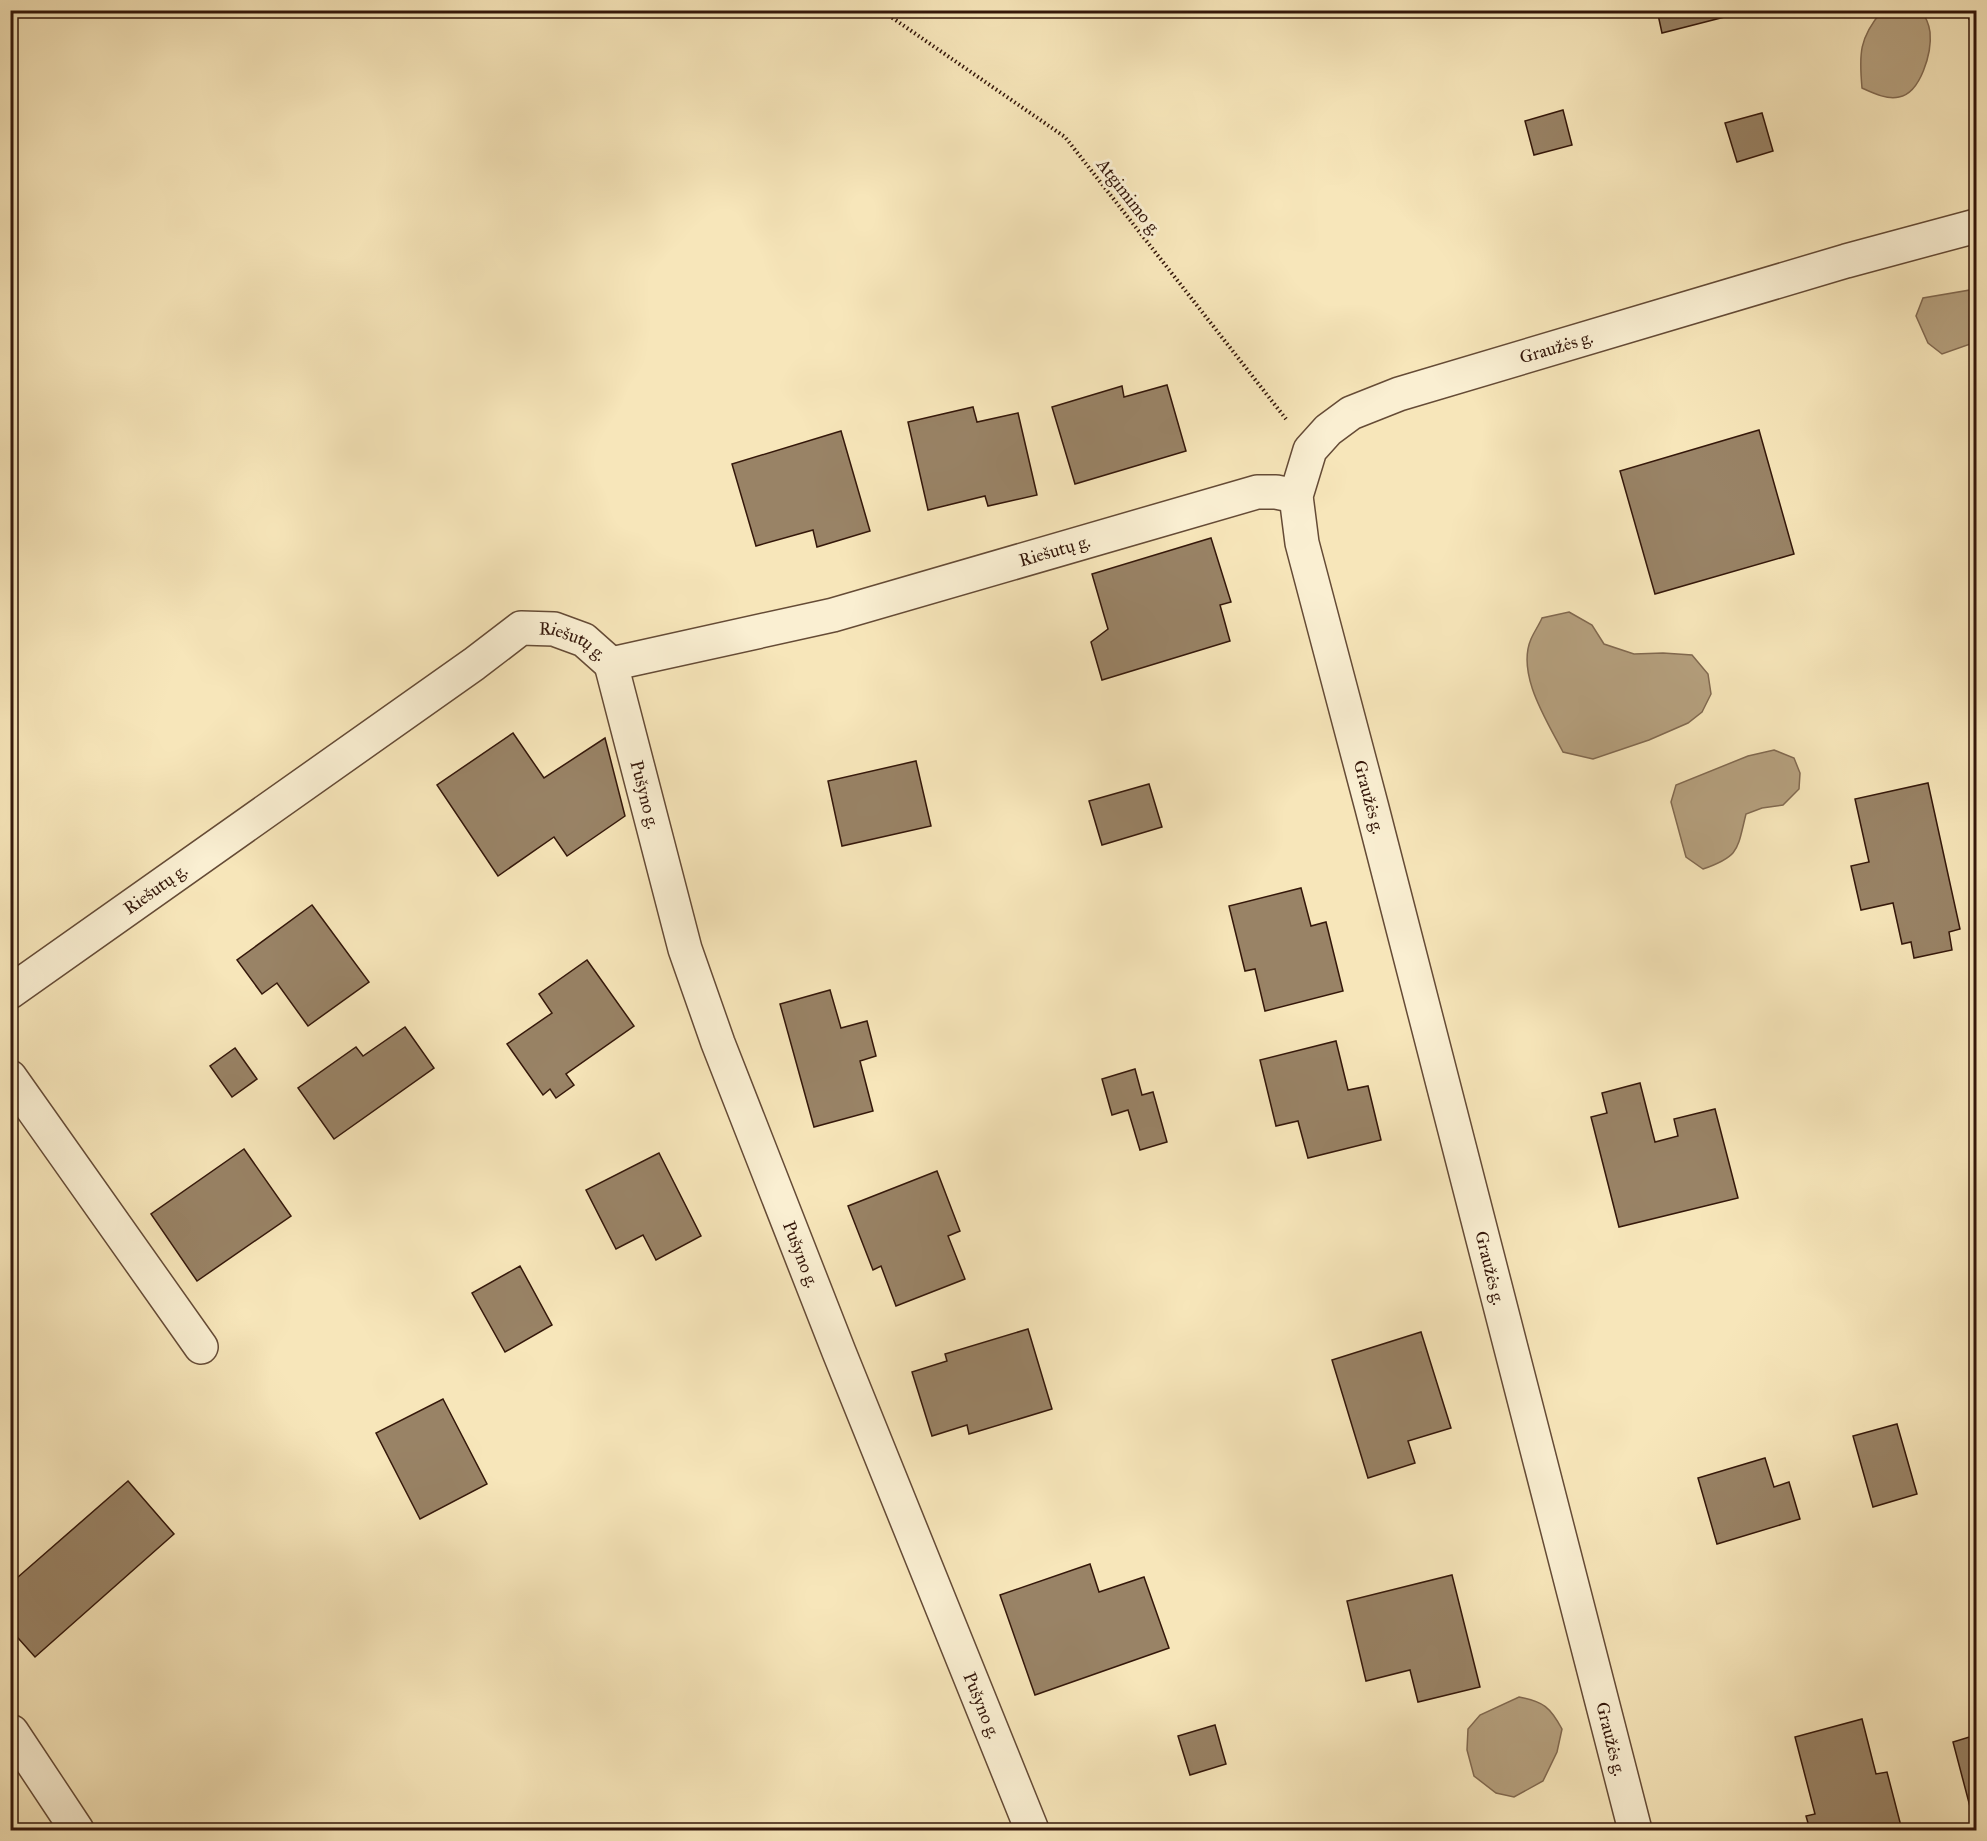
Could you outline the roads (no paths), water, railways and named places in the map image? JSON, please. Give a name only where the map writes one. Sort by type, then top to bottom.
[{"type":"street","name":"Graužės g.","points":[[1635,1830],[1302,543],[1296,496],[1310,450],[1328,430],[1351,413],[1399,394],[1846,261],[1977,226]]},
{"type":"street","name":"Riešutų g.","points":[[10,992],[474,664],[521,628],[554,629],[584,640],[610,664],[833,615],[1257,492],[1296,496]]},
{"type":"street","name":"Pušyno g.","points":[[610,664],[685,949],[715,1032],[839,1352],[1032,1830]]},
{"type":"street","points":[[10,1077],[201,1347]]},
{"type":"street","points":[[12,1732],[77,1830]]}]
